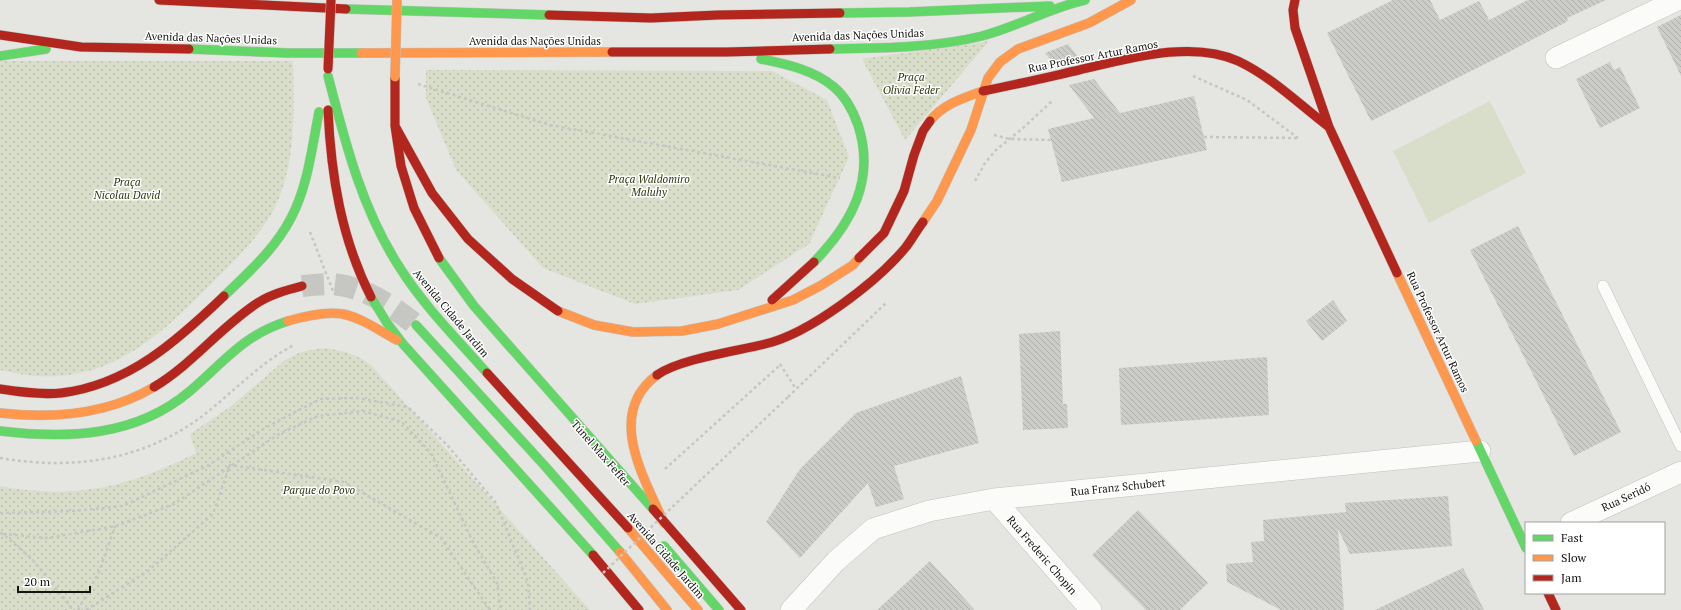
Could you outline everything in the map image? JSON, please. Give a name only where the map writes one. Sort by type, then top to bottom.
[{"type":"main road","name":"Avenida das Nações Unidas","points":[[159,0],[290,7],[651,18],[726,15],[909,12],[1064,5]]},
{"type":"main road","points":[[331,0],[328,72],[329,142],[332,180],[340,218],[354,259],[369,293],[385,320],[403,344],[588,549],[639,610]]},
{"type":"main road","name":"Avenida Cidade Jardim","points":[[397,0],[395,126],[401,166],[414,208],[436,254],[474,306],[741,610]]},
{"type":"main road","name":"Avenida das Nações Unidas","points":[[0,35],[80,47],[138,47],[288,53],[727,52],[886,48],[940,44],[981,36],[1015,26],[1064,5],[1085,0]]},
{"type":"main road","points":[[664,523],[637,462],[632,442],[631,420],[637,396],[648,382],[660,373],[687,362],[767,344],[786,338],[822,317],[867,286],[906,247],[937,201],[971,130],[988,78],[1000,62],[1018,49],[1089,23],[1131,0]]},
{"type":"main road","name":"Rua Professor Artur Ramos","points":[[1295,0],[1293,10],[1295,28],[1329,127],[1525,545]]},
{"type":"main road","points":[[0,56],[47,49],[80,47]]},
{"type":"main road","points":[[395,126],[432,193],[468,239],[512,279],[555,310],[594,325],[633,332],[682,331],[718,324],[762,308],[803,275],[834,240],[855,206],[863,182],[864,154],[859,127],[852,109],[835,88],[813,74],[786,64],[727,52]]},
{"type":"main road","name":"Rua Professor Artur Ramos","points":[[762,308],[793,300],[820,286],[854,265],[884,232],[904,192],[914,154],[923,131],[934,116],[950,104],[983,91],[1131,59],[1171,53],[1205,52],[1237,60],[1269,80],[1329,127]]},
{"type":"main road","points":[[323,93],[328,72]]},
{"type":"main road","name":"Avenida Cidade Jardim","points":[[328,72],[344,138],[363,193],[376,225],[394,260],[417,294],[482,369],[661,565],[698,610]]},
{"type":"main road","points":[[0,389],[24,392],[61,393],[120,378],[149,361],[193,325],[266,256],[280,238],[292,217],[309,166],[320,105]]},
{"type":"main road","points":[[0,413],[16,416],[51,416],[85,413],[112,406],[137,397],[168,379],[259,302],[278,292],[302,286]]},
{"type":"main road","points":[[474,306],[494,344]]},
{"type":"main road","points":[[0,431],[37,436],[71,436],[105,432],[141,420],[170,406],[195,387],[248,339],[267,328],[305,316],[327,314],[345,315],[403,344]]},
{"type":"main road","points":[[416,325],[479,392],[589,517],[667,610]]},
{"type":"main road","points":[[657,538],[719,610]]},
{"type":"main road","points":[[1548,594],[1556,610]]},
{"type":"street","points":[[1556,58],[1677,0]]},
{"type":"street","name":"Rua Franz Schubert","points":[[791,610],[836,561],[873,528],[929,511],[994,499],[1480,451]]},
{"type":"street","name":"Rua Seridó","points":[[1573,522],[1681,472]]},
{"type":"street","name":"Rua Frederic Chopin","points":[[994,499],[1091,610]]},
{"type":"lane","points":[[1603,286],[1681,446]]},
{"type":"path","points":[[395,76],[550,125],[863,182]]},
{"type":"path","points":[[1192,76],[1247,100],[1298,138],[1204,137]]},
{"type":"path","points":[[973,183],[985,163],[996,150],[1023,128],[1057,96]]},
{"type":"path","points":[[1105,116],[1109,121]]},
{"type":"path","points":[[292,217],[302,221],[311,234],[335,297],[345,315]]},
{"type":"path","points":[[603,574],[883,307],[887,301]]},
{"type":"path","points":[[767,344],[796,389]]},
{"type":"path","points":[[648,484],[780,364]]},
{"type":"path","points":[[0,513],[74,511],[123,506],[209,465],[263,429],[320,399],[357,398],[408,407],[448,446],[496,502],[528,582],[530,610]]},
{"type":"path","points":[[2,534],[48,538],[116,526],[174,504],[279,434],[318,416],[363,411],[402,422],[431,453],[473,542],[497,583],[501,610]]},
{"type":"path","points":[[86,610],[148,571],[213,514],[230,466]]},
{"type":"path","points":[[230,466],[344,482],[441,538],[490,610]]},
{"type":"path","points":[[78,610],[99,572],[116,526]]},
{"type":"path","points":[[2,534],[31,558],[70,605],[72,610]]},
{"type":"green space","name":"Praça Olivia Feder","points":[[989,41],[905,140],[862,59]]},
{"type":"green space","name":"Praça Nicolau David","points":[[0,61],[293,61],[294,94],[292,144],[286,177],[281,193],[269,218],[243,251],[167,326],[144,344],[119,359],[93,370],[65,375],[34,376],[0,370]]},
{"type":"green space","name":"Praça Waldomiro Maluhy","points":[[426,70],[772,71],[827,100],[849,157],[809,244],[738,290],[635,304],[543,268],[456,170],[426,98]]},
{"type":"green space","points":[[1490,101],[1526,173],[1429,223],[1393,151]]},
{"type":"green space","name":"Parque do Povo","points":[[323,348],[348,353],[366,361],[371,365],[590,610],[0,610],[0,486],[53,492],[77,491],[101,488],[124,482],[172,465],[196,453],[190,434],[230,407],[285,360],[301,352]]},
{"type":"building","points":[[1393,0],[1430,0],[1440,20],[1479,1],[1489,20],[1528,0],[1606,0],[1567,18],[1568,21],[1371,121],[1327,33]]},
{"type":"building","points":[[1681,15],[1681,76],[1657,27]]},
{"type":"building","points":[[1068,44],[1078,57],[1053,63],[1045,53]]},
{"type":"building","points":[[1610,62],[1614,70],[1620,67],[1640,108],[1600,128],[1576,79]]},
{"type":"building","points":[[1094,79],[1120,113],[1194,96],[1207,150],[1062,182],[1048,129],[1094,118],[1069,85]]},
{"type":"building","points":[[1518,226],[1621,432],[1574,456],[1470,250]]},
{"type":"building","points":[[1333,300],[1347,321],[1322,341],[1306,321]]},
{"type":"building","points":[[1060,331],[1063,404],[1067,404],[1068,428],[1023,430],[1019,334]]},
{"type":"building","points":[[1267,357],[1269,415],[1121,425],[1119,368]]},
{"type":"building","points":[[961,376],[979,443],[894,466],[904,499],[876,507],[868,483],[800,558],[766,522],[800,469],[856,413]]},
{"type":"building","points":[[1448,496],[1452,546],[1350,554],[1338,529],[1344,610],[1281,610],[1227,582],[1226,564],[1253,562],[1251,542],[1264,541],[1263,520],[1346,512],[1345,503]]},
{"type":"building","points":[[1138,510],[1208,583],[1180,610],[1146,610],[1092,555]]},
{"type":"building","points":[[930,561],[975,610],[877,610]]},
{"type":"building","points":[[1463,568],[1484,610],[1375,610]]},
{"type":"tunnel","points":[[302,286],[333,284],[356,289],[377,298],[416,325]]},
{"type":"traffic: fast","points":[[830,49],[907,47],[963,40],[1008,28],[1072,3],[1085,0]]},
{"type":"traffic: fast","points":[[840,13],[909,12],[1050,6]]},
{"type":"traffic: fast","points":[[346,9],[549,15]]},
{"type":"traffic: fast","points":[[0,56],[46,49]]},
{"type":"traffic: fast","points":[[189,49],[288,53],[361,53]]},
{"type":"traffic: fast","points":[[761,59],[799,68],[826,81],[846,100],[858,125],[863,145],[864,164],[862,182],[857,200],[839,232],[814,262]]},
{"type":"traffic: fast","points":[[328,76],[356,175],[375,223],[387,246],[409,282],[420,296],[441,322],[487,373]]},
{"type":"traffic: fast","points":[[224,296],[269,250],[285,229],[291,218],[302,193],[312,152],[319,112]]},
{"type":"traffic: fast","points":[[439,258],[474,306],[653,509]]},
{"type":"traffic: fast","points":[[371,297],[387,323],[403,344],[593,555]]},
{"type":"traffic: fast","points":[[0,431],[50,435],[75,434],[124,426],[147,418],[169,406],[190,391],[235,350],[246,342],[258,334],[288,321]]},
{"type":"traffic: fast","points":[[416,325],[544,465],[620,552]]},
{"type":"traffic: fast","points":[[1476,441],[1525,546]]},
{"type":"traffic: fast","points":[[664,546],[719,610]]},
{"type":"traffic: slow","points":[[395,77],[397,0]]},
{"type":"traffic: slow","points":[[923,222],[937,201],[971,130],[988,78],[1000,62],[1018,49],[1089,23],[1131,0]]},
{"type":"traffic: slow","points":[[361,53],[612,52]]},
{"type":"traffic: slow","points":[[930,121],[947,106],[983,91]]},
{"type":"traffic: slow","points":[[558,311],[594,325],[633,332],[682,331],[718,324],[793,300],[820,286],[853,265],[859,258]]},
{"type":"traffic: slow","points":[[1397,273],[1476,441]]},
{"type":"traffic: slow","points":[[288,321],[322,314],[343,314],[364,322],[397,340]]},
{"type":"traffic: slow","points":[[657,375],[642,391],[633,408],[631,427],[639,466],[664,523]]},
{"type":"traffic: slow","points":[[0,413],[20,415],[60,415],[79,413],[118,404],[154,387]]},
{"type":"traffic: slow","points":[[628,528],[698,610]]},
{"type":"traffic: slow","points":[[620,552],[667,610]]},
{"type":"traffic: jam","points":[[159,0],[346,9]]},
{"type":"traffic: jam","points":[[328,69],[331,0]]},
{"type":"traffic: jam","points":[[1295,0],[1293,10],[1295,28],[1329,127],[1397,273]]},
{"type":"traffic: jam","points":[[549,15],[651,18],[718,15],[840,13]]},
{"type":"traffic: jam","points":[[0,35],[81,47],[189,49]]},
{"type":"traffic: jam","points":[[612,52],[727,52],[830,49]]},
{"type":"traffic: jam","points":[[983,91],[1135,57],[1178,52],[1199,52],[1219,55],[1238,61],[1274,83],[1329,127]]},
{"type":"traffic: jam","points":[[395,77],[395,126],[401,166],[414,208],[439,258]]},
{"type":"traffic: jam","points":[[328,110],[329,134],[339,206],[352,252],[371,297]]},
{"type":"traffic: jam","points":[[859,258],[884,233],[904,191],[914,155],[923,131],[930,121]]},
{"type":"traffic: jam","points":[[395,126],[432,193],[468,239],[512,279],[558,311]]},
{"type":"traffic: jam","points":[[657,375],[679,364],[765,344],[802,330],[841,305],[878,276],[906,247],[923,222]]},
{"type":"traffic: jam","points":[[772,300],[814,262]]},
{"type":"traffic: jam","points":[[154,387],[182,367],[232,322],[259,302],[274,294],[302,286]]},
{"type":"traffic: jam","points":[[0,389],[53,394],[85,388],[108,381],[130,371],[150,358],[188,329],[224,296]]},
{"type":"traffic: jam","points":[[487,373],[628,528]]},
{"type":"traffic: jam","points":[[653,509],[741,610]]},
{"type":"traffic: jam","points":[[593,555],[639,610]]},
{"type":"traffic: jam","points":[[1548,594],[1556,610]]}]
